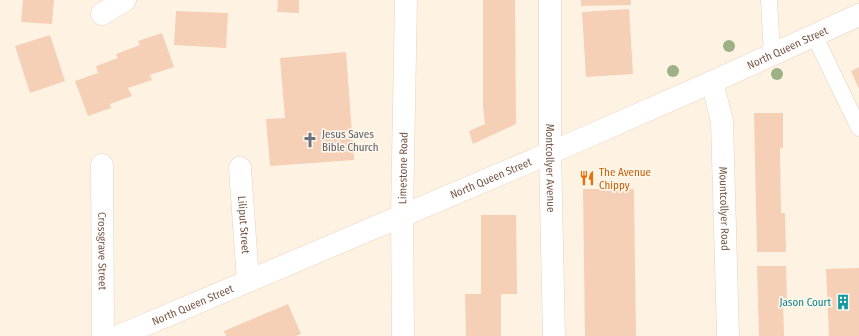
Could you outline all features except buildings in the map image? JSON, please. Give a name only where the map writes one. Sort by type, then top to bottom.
[{"type":"main road","points":[[102,14],[126,0]]},
{"type":"main road","name":"Limestone Road","points":[[403,336],[402,215],[406,0]]},
{"type":"main road","name":"Montcollyer Avenue","points":[[550,0],[550,152],[554,336]]},
{"type":"main road","name":"North Queen Street","points":[[119,336],[712,82],[859,14]]},
{"type":"main road","name":"Mountcollyer Road","points":[[712,82],[722,121],[728,336]]},
{"type":"main road","name":"Crossgrave Street","points":[[102,165],[103,336]]},
{"type":"main road","name":"Liliput Street","points":[[240,168],[248,281]]},
{"type":"lane","points":[[769,0],[772,55]]},
{"type":"lane","points":[[814,35],[859,128]]},
{"type":"place","name":"Jesus Saves Bible Church","points":[[310,140]]},
{"type":"place","name":"The Avenue Chippy","points":[[587,178]]},
{"type":"place","name":"Jason Court","points":[[843,302]]}]
